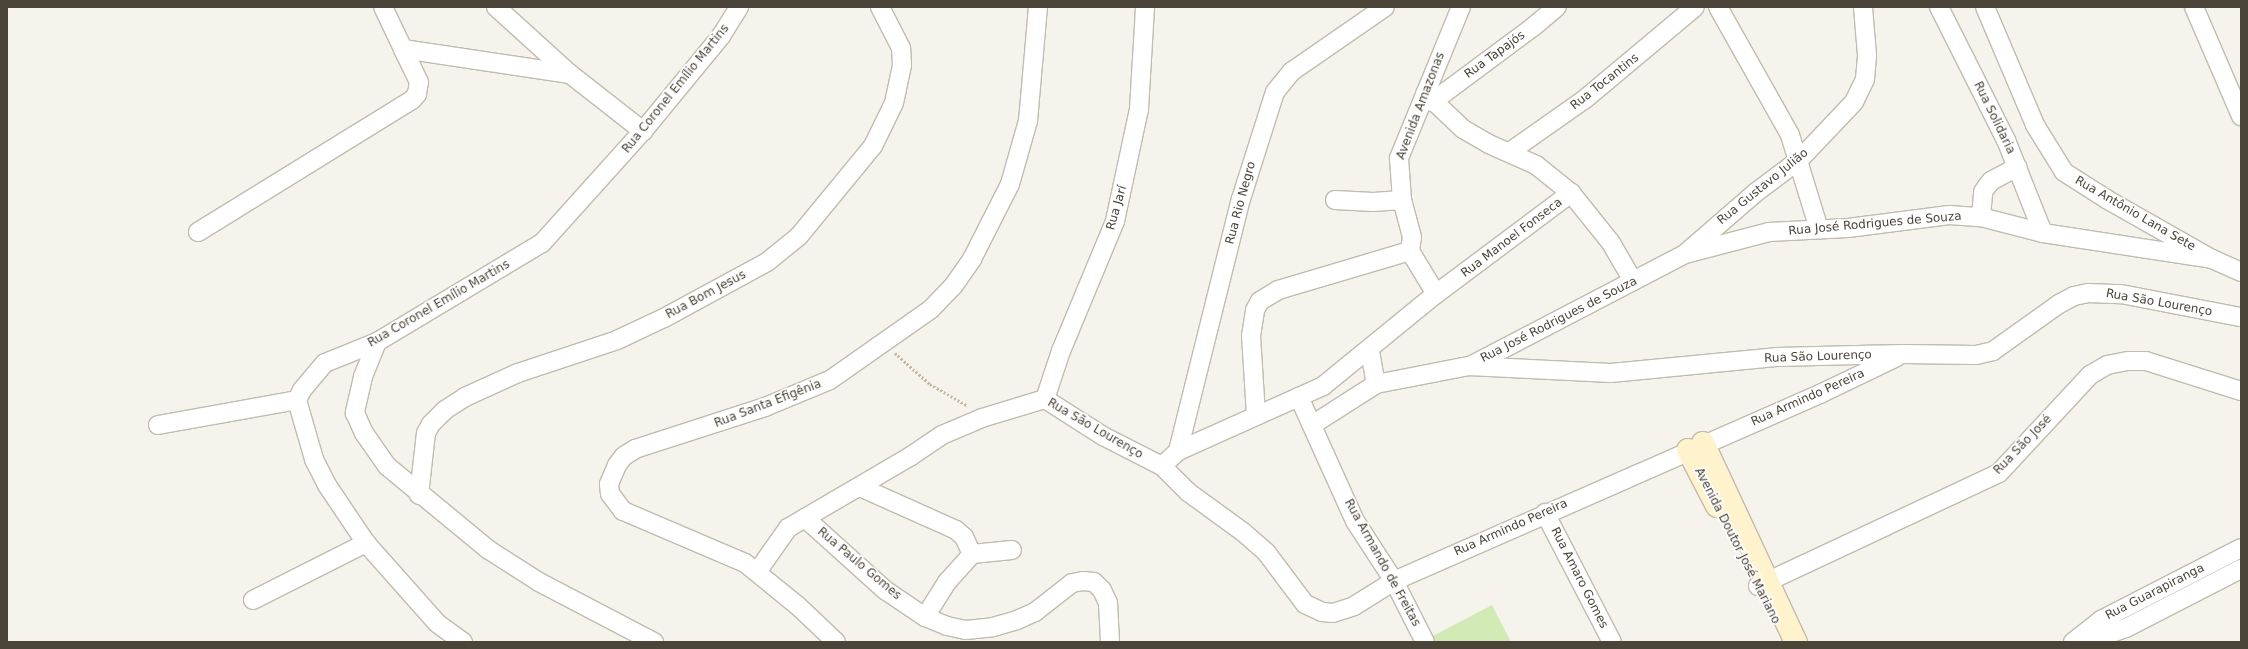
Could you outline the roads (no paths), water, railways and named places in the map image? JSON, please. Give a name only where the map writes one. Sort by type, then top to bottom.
[{"type":"street","points":[[198,232],[412,100],[417,94],[419,82],[383,7]]},
{"type":"street","points":[[496,7],[570,74],[643,131]]},
{"type":"street","name":"Rua Coronel Emílio Martins","points":[[297,400],[302,390],[325,363],[377,342],[542,243],[643,131],[721,36],[738,7]]},
{"type":"street","name":"Rua Bom Jesus","points":[[419,495],[426,434],[431,424],[445,410],[466,398],[518,373],[617,340],[664,318],[767,262],[799,236],[873,146],[894,103],[902,65],[901,48],[880,7]]},
{"type":"street","name":"Rua Santa Efigênia","points":[[836,642],[798,606],[745,563],[623,511],[610,494],[608,484],[615,468],[624,456],[635,449],[758,409],[830,380],[930,309],[954,285],[972,259],[1010,184],[1028,121],[1038,7]]},
{"type":"street","name":"Rua Jarí","points":[[1045,399],[1061,351],[1115,221],[1139,109],[1145,7]]},
{"type":"street","name":"Rua Rio Negro","points":[[1178,450],[1241,199],[1275,92],[1291,72],[1385,7]]},
{"type":"street","name":"Avenida Amazonas","points":[[1410,251],[1411,228],[1402,200],[1399,158],[1429,97],[1461,7]]},
{"type":"street","name":"Rua Tapajós","points":[[1429,97],[1533,27],[1556,7]]},
{"type":"street","name":"Rua Tocantins","points":[[1511,152],[1586,99],[1695,7]]},
{"type":"street","points":[[1718,7],[1790,134],[1819,229]]},
{"type":"street","name":"Rua Gustavo Julião","points":[[1685,254],[1755,193],[1799,160],[1854,102],[1864,78],[1867,55],[1863,7]]},
{"type":"street","name":"Rua Solidaria","points":[[1939,7],[2006,140],[2043,232]]},
{"type":"street","name":"Rua Antônio Lana Sete","points":[[1985,7],[2035,125],[2064,172],[2108,200],[2212,259],[2241,272]]},
{"type":"street","points":[[2194,7],[2241,116]]},
{"type":"street","points":[[403,49],[570,74]]},
{"type":"street","name":"Rua Manoel Fonseca","points":[[1299,397],[1323,386],[1370,351],[1436,294],[1571,193],[1536,165],[1511,152],[1490,144],[1463,129],[1429,97]]},
{"type":"street","points":[[1981,217],[1983,192],[1986,186],[1991,181],[2017,167]]},
{"type":"street","points":[[1571,193],[1611,242],[1633,281]]},
{"type":"street","points":[[1334,200],[1373,202],[1402,200]]},
{"type":"street","name":"Rua José Rodrigues de Souza","points":[[1469,366],[1685,254],[1769,232],[1848,228],[1950,215],[1981,217],[2043,232],[2212,259]]},
{"type":"street","points":[[1256,415],[1251,336],[1255,310],[1260,301],[1278,290],[1410,251],[1436,294]]},
{"type":"street","name":"Rua São Lourenço","points":[[1376,384],[1469,366],[1611,373],[1778,358],[1903,354],[1976,355],[1993,351],[2059,304],[2074,296],[2088,293],[2121,294],[2241,317]]},
{"type":"street","points":[[377,342],[363,377],[356,413],[364,434],[387,466],[419,495],[489,550],[539,582],[654,642]]},
{"type":"street","points":[[1312,425],[1376,384],[1370,351]]},
{"type":"street","name":"Rua Armindo Pereira","points":[[1162,466],[1188,492],[1243,532],[1266,552],[1298,597],[1313,608],[1327,612],[1341,611],[1354,606],[1394,580],[1822,393],[1903,354]]},
{"type":"street","name":"Rua São José","points":[[1763,584],[1999,473],[2090,374],[2107,365],[2128,360],[2146,361],[2241,391]]},
{"type":"street","points":[[1162,466],[1178,450],[1299,397]]},
{"type":"street","name":"Rua Armando de Freitas","points":[[1299,397],[1355,521],[1394,580],[1425,642]]},
{"type":"street","name":"Rua São Lourenço","points":[[757,572],[788,528],[860,487],[942,435],[982,418],[1045,399],[1103,436],[1162,466]]},
{"type":"street","points":[[158,425],[297,400],[314,458],[327,485],[366,543],[437,623],[463,642]]},
{"type":"street","name":"Avenida Doutor José Mariano","points":[[1696,447],[1763,584],[1787,642]]},
{"type":"street","points":[[860,487],[956,530],[964,537],[972,554]]},
{"type":"street","name":"Rua Amaro Gomes","points":[[1545,513],[1612,642]]},
{"type":"street","name":"Rua Paulo Gomes","points":[[805,518],[885,590],[925,617],[947,626],[966,630],[993,627],[1035,612],[1072,583],[1084,581],[1094,582],[1102,590],[1108,603],[1110,642]]},
{"type":"street","points":[[253,600],[366,543]]},
{"type":"street","name":"Rua Guarapiranga","points":[[2086,642],[2107,633],[2117,612],[2241,548]]},
{"type":"street","points":[[925,617],[947,582],[972,554],[1012,550]]},
{"type":"street","points":[[2107,633],[2130,635],[2241,569]]},
{"type":"street","points":[[1763,584],[1796,642]]},
{"type":"street","points":[[2117,612],[2130,635]]},
{"type":"street","name":"Rua Guarapiranga","points":[[2073,642],[2107,633]]}]
